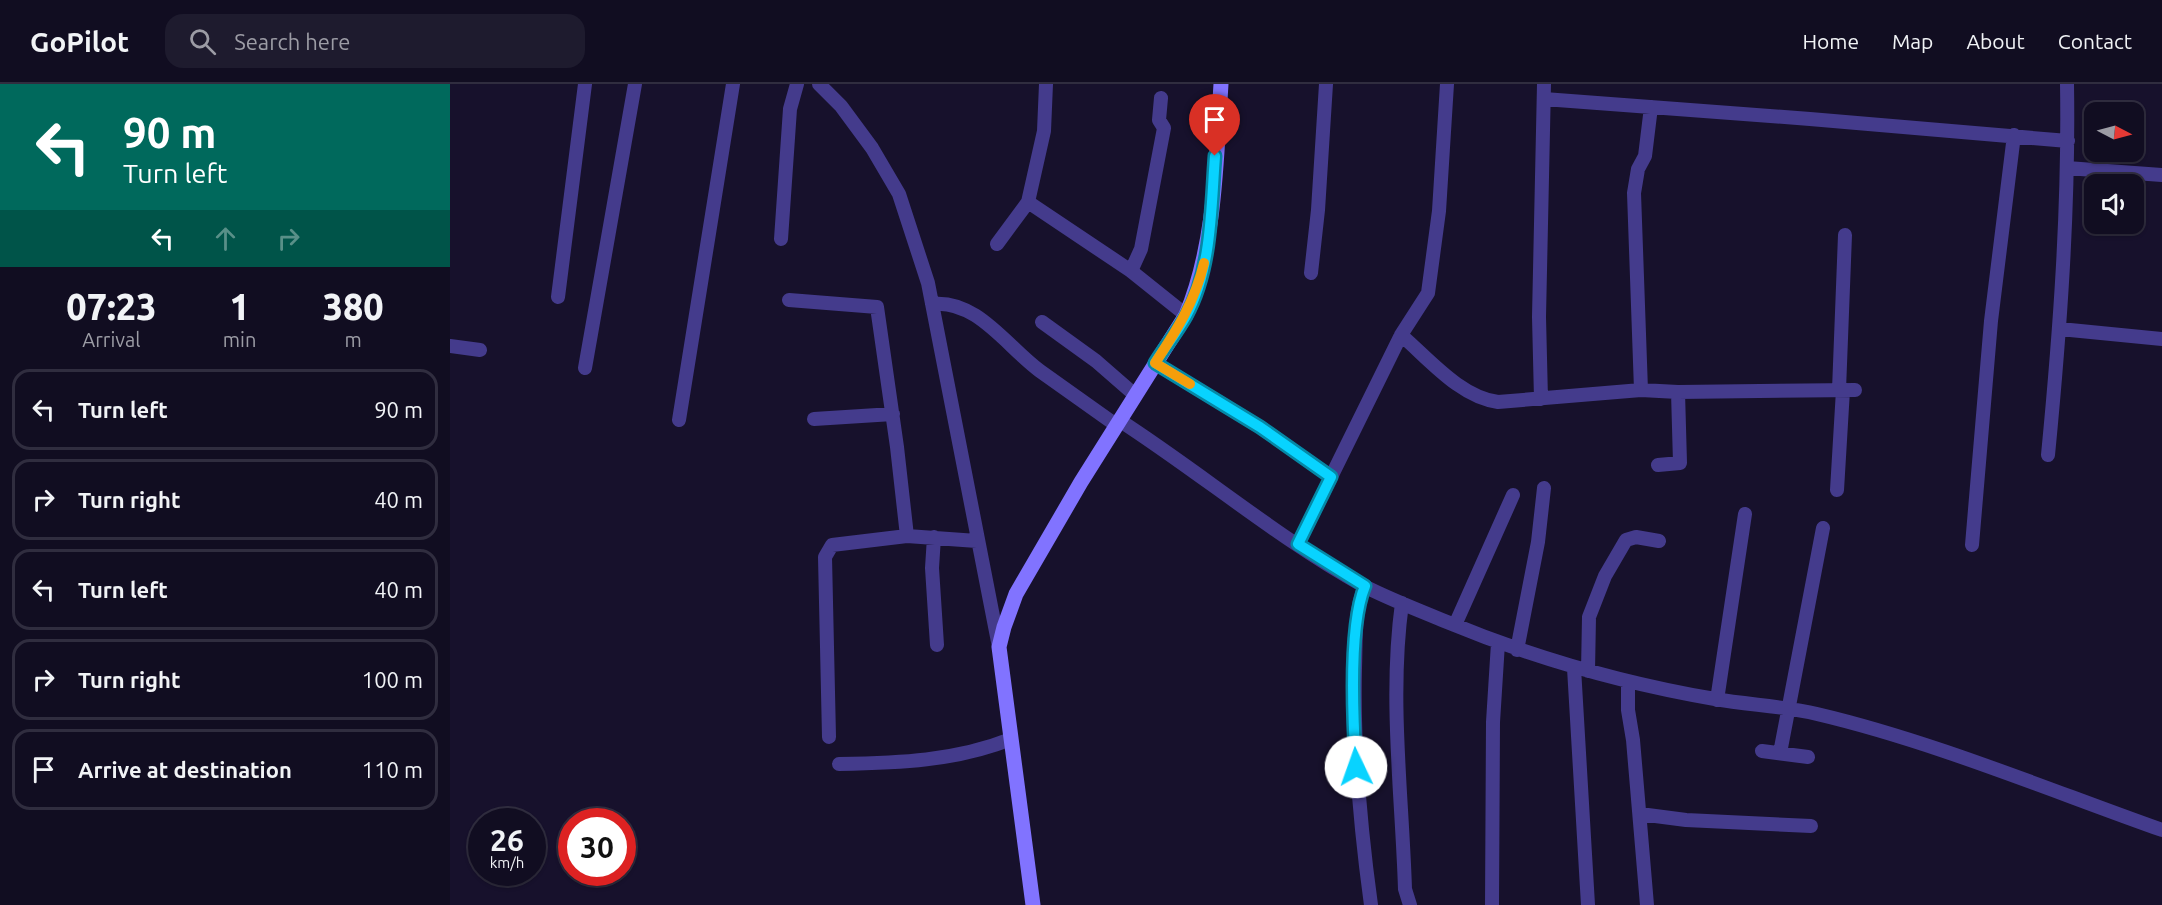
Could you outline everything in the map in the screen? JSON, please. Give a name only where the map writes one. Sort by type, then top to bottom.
[{"type":"main road","points":[[1033,905],[999,647],[1016,594],[1118,422],[1186,315],[1198,286],[1207,248],[1221,84]]},
{"type":"street","points":[[558,297],[585,84]]},
{"type":"street","points":[[585,368],[635,84]]},
{"type":"street","points":[[679,420],[733,84]]},
{"type":"street","points":[[782,239],[790,109],[797,84]]},
{"type":"street","points":[[819,84],[841,106],[872,148],[899,194],[932,304],[999,647]]},
{"type":"street","points":[[997,244],[1028,202],[1044,131],[1047,84]]},
{"type":"street","points":[[1311,273],[1318,210],[1326,84]]},
{"type":"street","points":[[1298,544],[1401,335],[1428,293],[1439,211],[1447,84]]},
{"type":"street","points":[[1541,399],[1539,316],[1544,84]]},
{"type":"street","points":[[2048,454],[2060,329],[2068,141],[2067,84]]},
{"type":"street","points":[[1131,271],[1141,249],[1164,128],[1159,120],[1161,98]]},
{"type":"street","points":[[1544,99],[2068,141]]},
{"type":"street","points":[[1641,390],[1634,193],[1638,169],[1645,156],[1651,107]]},
{"type":"street","points":[[1972,544],[1991,321],[2014,135]]},
{"type":"street","points":[[2067,168],[2162,175]]},
{"type":"street","points":[[1028,202],[1131,271],[1186,315]]},
{"type":"street","points":[[1837,490],[1846,390],[1845,235]]},
{"type":"street","points":[[789,300],[877,307],[893,414],[906,536]]},
{"type":"street","points":[[932,304],[953,304],[982,320],[1037,369],[1118,422],[1179,458],[1298,544],[1365,586],[1455,626],[1516,650],[1628,682],[1717,700],[1814,713],[1916,743],[2162,830]]},
{"type":"street","points":[[1042,322],[1096,361],[1135,395]]},
{"type":"street","points":[[2060,329],[2162,339]]},
{"type":"street","points":[[1401,335],[1455,382],[1481,400],[1509,403],[1641,390],[1678,392],[1846,390]]},
{"type":"street","points":[[450,346],[480,350]]},
{"type":"street","points":[[1155,363],[1260,427],[1331,477]]},
{"type":"street","points":[[1658,465],[1680,463],[1678,392]]},
{"type":"street","points":[[814,419],[893,414]]},
{"type":"street","points":[[1516,650],[1538,543],[1545,488]]},
{"type":"street","points":[[1455,626],[1513,495]]},
{"type":"street","points":[[1717,700],[1745,514]]},
{"type":"street","points":[[1780,753],[1823,528]]},
{"type":"street","points":[[829,737],[825,557],[832,546],[906,536],[977,541]]},
{"type":"street","points":[[934,537],[932,568],[937,645]]},
{"type":"street","points":[[1588,905],[1581,669],[1589,617],[1605,576],[1626,540],[1636,537],[1659,541]]},
{"type":"street","points":[[1365,586],[1356,627],[1353,725],[1358,808],[1371,905]]},
{"type":"street","points":[[1402,603],[1398,633],[1396,703],[1405,888],[1410,905]]},
{"type":"street","points":[[1492,905],[1493,722],[1498,644]]},
{"type":"street","points":[[1628,682],[1628,710],[1640,814],[1647,905]]},
{"type":"street","points":[[839,764],[902,763],[969,754],[1011,739]]},
{"type":"street","points":[[1762,751],[1808,757]]},
{"type":"street","points":[[1640,814],[1686,820],[1811,826]]},
{"type":"slow traffic","points":[[1190,384],[1155,363],[1186,315],[1198,286],[1204,263]]},
{"type":"route","points":[[1215,156],[1207,248],[1198,286],[1186,315],[1155,363],[1260,427],[1331,477],[1298,544],[1365,586],[1361,595],[1356,627],[1353,725],[1356,767]]}]
